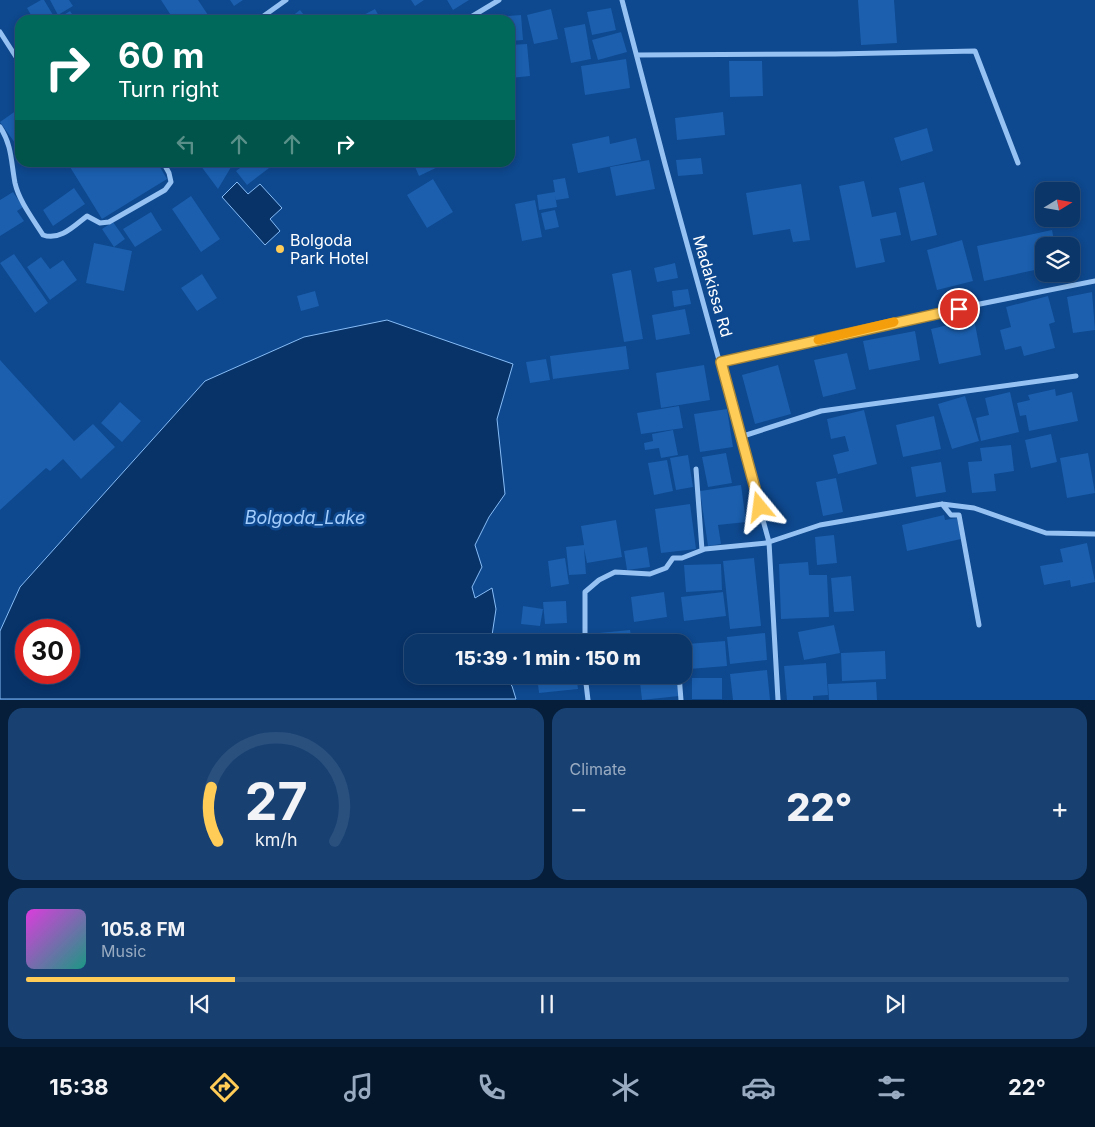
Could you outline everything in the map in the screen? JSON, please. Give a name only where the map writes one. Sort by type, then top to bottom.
[{"type":"street","points":[[265,15],[286,0]]},
{"type":"street","points":[[474,15],[499,0]]},
{"type":"street","name":"Madakissa Rd","points":[[622,0],[665,164],[770,542],[778,700]]},
{"type":"street","points":[[0,32],[15,55]]},
{"type":"street","points":[[637,55],[975,51],[1018,163]]},
{"type":"street","points":[[0,126],[10,147],[15,183],[20,197],[43,235],[50,237],[61,235],[87,216],[100,223],[109,222],[165,190],[171,182],[166,167]]},
{"type":"street","points":[[721,362],[920,316],[1095,281]]},
{"type":"street","points":[[740,437],[822,411],[1076,376]]},
{"type":"street","points":[[696,469],[702,550]]},
{"type":"street","points":[[942,504],[951,515],[958,516],[979,626]]},
{"type":"street","points":[[585,634],[585,592],[598,580],[615,572],[650,574],[666,568],[673,558],[682,558],[702,550],[770,542],[820,525],[942,504],[974,508],[1046,533],[1095,534]]},
{"type":"street","points":[[586,684],[588,700]]},
{"type":"street","points":[[680,684],[681,700]]},
{"type":"water","points":[[237,182],[248,194],[260,184],[282,208],[270,219],[280,231],[265,245],[222,197]]},
{"type":"water","name":"Bolgoda_Lake","points":[[387,320],[513,364],[497,419],[505,494],[489,517],[475,545],[482,567],[472,587],[475,598],[492,588],[496,609],[492,634],[404,634],[404,684],[510,684],[516,699],[0,699],[0,631],[20,587],[205,381],[304,337]]},
{"type":"building","points":[[44,0],[53,15],[31,15],[27,8]]},
{"type":"building","points":[[50,0],[69,0],[73,6],[58,15]]},
{"type":"building","points":[[161,0],[198,0],[208,15],[171,15]]},
{"type":"building","points":[[230,0],[243,0],[234,6]]},
{"type":"building","points":[[411,0],[424,0],[415,6]]},
{"type":"building","points":[[447,0],[469,0],[453,10]]},
{"type":"building","points":[[858,0],[894,0],[897,43],[861,45]]},
{"type":"building","points":[[611,8],[616,30],[592,35],[587,12]]},
{"type":"building","points":[[375,9],[378,15],[364,15]]},
{"type":"building","points":[[551,9],[558,39],[534,44],[527,15]]},
{"type":"building","points":[[300,10],[304,15],[294,15]]},
{"type":"building","points":[[70,11],[73,15],[64,15]]},
{"type":"building","points":[[515,15],[521,15],[523,40],[515,41]]},
{"type":"building","points":[[585,24],[591,59],[571,63],[564,28]]},
{"type":"building","points":[[621,32],[627,52],[598,60],[592,40]]},
{"type":"building","points":[[527,44],[530,76],[515,78],[515,45]]},
{"type":"building","points":[[626,59],[630,88],[585,95],[581,66]]},
{"type":"building","points":[[729,61],[762,61],[763,96],[730,97]]},
{"type":"building","points":[[15,112],[15,143],[0,122]]},
{"type":"building","points":[[723,112],[725,135],[677,140],[675,118]]},
{"type":"building","points":[[927,128],[933,151],[901,161],[894,138]]},
{"type":"building","points":[[609,136],[610,144],[636,138],[641,160],[578,173],[572,144]]},
{"type":"building","points":[[701,158],[703,174],[678,176],[676,160]]},
{"type":"building","points":[[649,160],[655,189],[616,196],[610,167]]},
{"type":"building","points":[[70,167],[160,167],[167,179],[102,219]]},
{"type":"building","points":[[202,167],[231,167],[218,189]]},
{"type":"building","points":[[241,167],[270,167],[247,185],[236,171]]},
{"type":"building","points":[[415,167],[438,167],[419,176]]},
{"type":"building","points":[[565,178],[569,198],[556,200],[555,195],[557,207],[539,210],[537,195],[555,192],[553,180]]},
{"type":"building","points":[[433,179],[453,212],[427,228],[407,195]]},
{"type":"building","points":[[864,181],[872,217],[896,212],[901,235],[880,239],[885,262],[856,268],[839,186]]},
{"type":"building","points":[[924,182],[937,235],[911,241],[899,188]]},
{"type":"building","points":[[801,184],[810,240],[793,242],[790,229],[753,235],[746,193]]},
{"type":"building","points":[[74,188],[85,204],[53,226],[43,210]]},
{"type":"building","points":[[13,192],[23,207],[17,211],[24,221],[0,236],[0,200]]},
{"type":"building","points":[[191,196],[220,239],[201,252],[172,209]]},
{"type":"building","points":[[535,200],[542,237],[522,241],[515,204]]},
{"type":"building","points":[[555,210],[559,227],[545,230],[541,213]]},
{"type":"building","points":[[151,212],[162,230],[135,247],[123,229]]},
{"type":"building","points":[[113,222],[125,239],[114,247],[102,229]]},
{"type":"building","points":[[1052,230],[1053,237],[1035,237],[1035,270],[984,281],[977,246]]},
{"type":"building","points":[[962,240],[973,281],[937,290],[927,250]]},
{"type":"building","points":[[94,243],[132,251],[124,291],[86,283]]},
{"type":"building","points":[[14,254],[48,303],[35,313],[0,263]]},
{"type":"building","points":[[41,257],[50,269],[63,260],[77,280],[50,300],[27,267]]},
{"type":"building","points":[[675,263],[678,278],[657,282],[654,268]]},
{"type":"building","points":[[631,270],[643,339],[624,342],[612,274]]},
{"type":"building","points":[[202,274],[217,298],[197,311],[181,288]]},
{"type":"building","points":[[688,289],[691,304],[674,307],[672,291]]},
{"type":"building","points":[[315,291],[319,306],[301,311],[297,296]]},
{"type":"building","points":[[1092,292],[1095,330],[1073,333],[1067,297]]},
{"type":"building","points":[[1048,296],[1055,322],[1049,324],[1055,348],[1024,356],[1021,346],[1005,350],[1000,330],[1011,327],[1006,307]]},
{"type":"building","points":[[685,309],[690,334],[656,340],[652,315]]},
{"type":"building","points":[[974,319],[981,355],[939,364],[931,329]]},
{"type":"building","points":[[915,331],[920,360],[869,370],[863,341]]},
{"type":"building","points":[[626,346],[629,369],[553,379],[550,356]]},
{"type":"building","points":[[847,353],[856,389],[823,397],[814,360]]},
{"type":"building","points":[[546,359],[550,380],[530,383],[526,362]]},
{"type":"building","points":[[0,360],[74,441],[93,424],[115,447],[81,479],[63,459],[50,471],[46,468],[0,510]]},
{"type":"building","points":[[704,365],[710,400],[661,408],[656,373]]},
{"type":"building","points":[[778,365],[791,414],[755,424],[742,375]]},
{"type":"building","points":[[1055,389],[1056,396],[1072,392],[1078,421],[1029,431],[1026,415],[1020,416],[1017,403],[1030,400],[1028,395]]},
{"type":"building","points":[[1010,392],[1019,432],[981,441],[976,418],[989,415],[985,398]]},
{"type":"building","points":[[965,396],[979,441],[952,449],[938,404]]},
{"type":"building","points":[[120,402],[141,421],[122,442],[101,423]]},
{"type":"building","points":[[679,406],[683,428],[641,434],[637,413]]},
{"type":"building","points":[[727,409],[733,447],[700,452],[694,414]]},
{"type":"building","points":[[864,410],[877,464],[838,474],[833,455],[849,451],[845,436],[831,439],[827,419]]},
{"type":"building","points":[[934,416],[941,449],[903,457],[896,425]]},
{"type":"building","points":[[673,430],[678,455],[661,458],[659,448],[645,450],[644,443],[653,441],[652,434]]},
{"type":"building","points":[[1051,434],[1057,462],[1031,468],[1025,440]]},
{"type":"building","points":[[1011,445],[1014,471],[994,474],[996,491],[972,493],[968,462],[982,461],[980,448]]},
{"type":"building","points":[[726,453],[732,483],[708,487],[702,457]]},
{"type":"building","points":[[1088,453],[1095,493],[1067,498],[1060,458]]},
{"type":"building","points":[[688,455],[693,487],[676,490],[670,458]]},
{"type":"building","points":[[667,460],[673,491],[654,495],[648,463]]},
{"type":"building","points":[[941,462],[946,492],[916,497],[911,467]]},
{"type":"building","points":[[836,478],[843,512],[823,516],[816,482]]},
{"type":"building","points":[[741,485],[746,522],[718,525],[721,544],[708,546],[700,491]]},
{"type":"building","points":[[690,504],[696,549],[661,553],[655,509]]},
{"type":"building","points":[[944,515],[945,520],[957,518],[961,539],[907,551],[902,525]]},
{"type":"building","points":[[616,520],[622,557],[587,563],[584,548],[586,574],[569,575],[566,547],[584,545],[581,526]]},
{"type":"building","points":[[834,535],[837,563],[817,565],[815,537]]},
{"type":"building","points":[[1087,543],[1095,582],[1071,587],[1070,580],[1044,585],[1040,566],[1063,562],[1060,549]]},
{"type":"building","points":[[647,547],[650,567],[627,570],[624,551]]},
{"type":"building","points":[[565,558],[569,584],[551,587],[548,561]]},
{"type":"building","points":[[754,558],[761,626],[730,629],[723,561]]},
{"type":"building","points":[[808,562],[809,575],[827,575],[829,617],[781,619],[779,564]]},
{"type":"building","points":[[721,564],[722,590],[686,592],[684,565]]},
{"type":"building","points":[[851,576],[854,611],[834,612],[831,578]]},
{"type":"building","points":[[664,592],[667,617],[634,622],[631,597]]},
{"type":"building","points":[[723,592],[726,616],[684,621],[681,597]]},
{"type":"building","points":[[566,601],[567,623],[545,624],[543,602]]},
{"type":"building","points":[[523,606],[543,609],[540,626],[521,624]]},
{"type":"building","points":[[834,625],[840,653],[804,660],[798,632]]},
{"type":"building","points":[[630,630],[631,634],[599,634]]},
{"type":"building","points":[[765,633],[767,660],[730,664],[727,637]]},
{"type":"building","points":[[725,641],[727,666],[692,669],[692,644]]},
{"type":"building","points":[[885,651],[886,679],[842,681],[841,653]]},
{"type":"building","points":[[826,663],[828,695],[813,696],[813,700],[787,700],[784,666]]},
{"type":"building","points":[[767,670],[770,700],[733,700],[730,674]]},
{"type":"building","points":[[692,678],[722,678],[722,699],[692,699]]},
{"type":"building","points":[[876,682],[877,700],[829,700],[828,684]]},
{"type":"building","points":[[538,684],[577,684],[578,689],[539,693]]},
{"type":"building","points":[[640,684],[678,684],[679,696],[642,700]]},
{"type":"slow traffic","points":[[818,340],[894,322]]},
{"type":"place","name":"Bolgoda Park Hotel","points":[[280,249]]},
{"type":"route","points":[[760,507],[721,362],[920,316],[959,309]]}]
